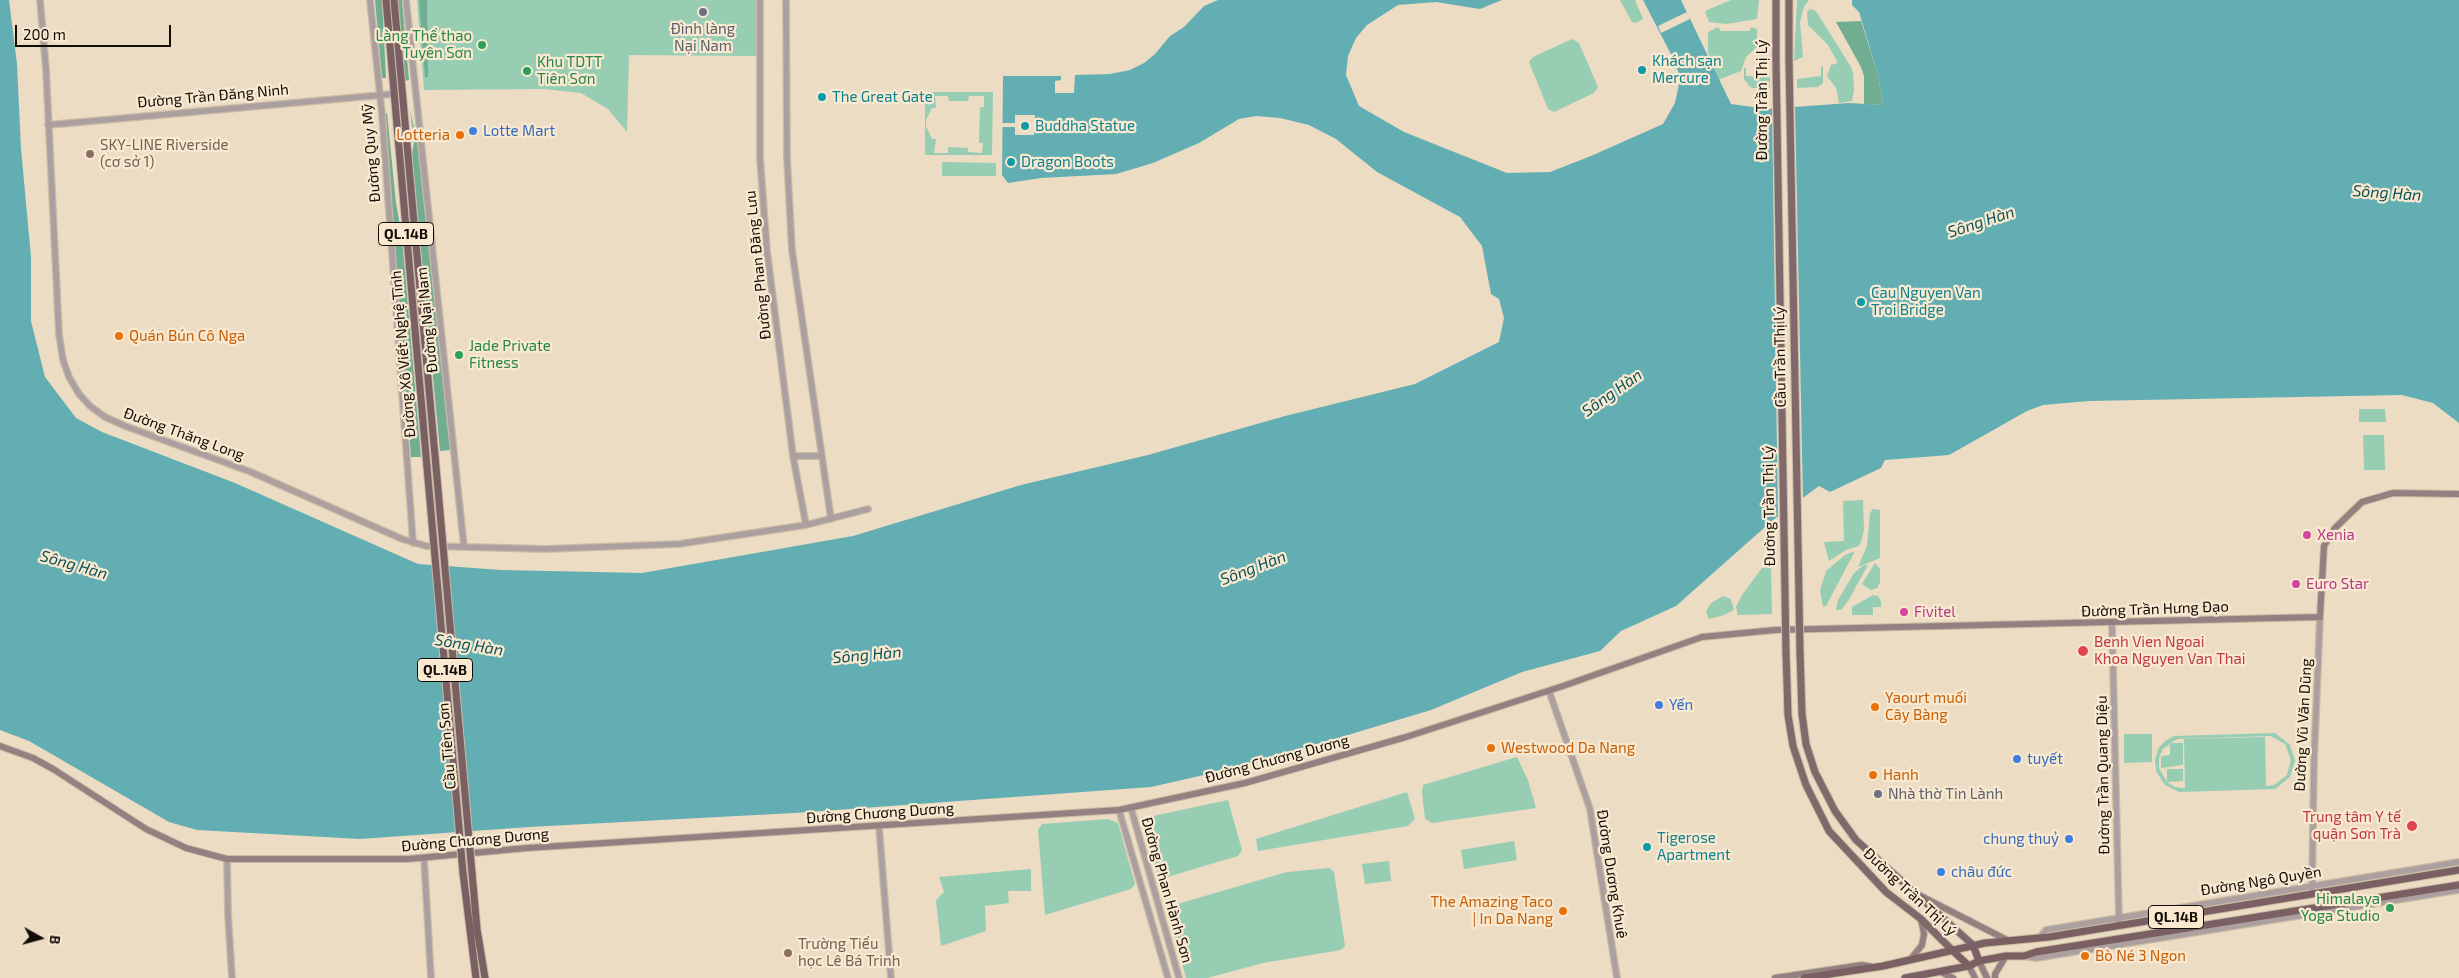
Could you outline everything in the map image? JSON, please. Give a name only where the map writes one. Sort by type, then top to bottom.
[{"type":"highway","name":"Đường Xô Viết Nghệ Tĩnh","points":[[386,0],[426,467]]},
{"type":"highway","name":"Đường Xô Viết Nghệ Tĩnh","points":[[394,0],[436,467]]},
{"type":"highway","name":"Cầu Tiên Sơn","points":[[426,467],[463,873],[476,978]]},
{"type":"highway","name":"Cầu Tiên Sơn","points":[[436,467],[477,929],[485,978]]},
{"type":"highway","name":"Đường Ngô Quyền","points":[[1804,978],[1910,960],[1973,945],[2040,936],[2049,937],[2312,891],[2459,870]]},
{"type":"highway","name":"QL.14B","points":[[1978,962],[2006,956],[2024,956],[2036,952],[2313,910],[2459,885]]},
{"type":"highway","points":[[2312,891],[2313,910]]},
{"type":"highway","points":[[1905,978],[1969,966],[1978,962],[1973,945]]},
{"type":"highway","points":[[1952,950],[1969,966]]},
{"type":"main road","name":"Đường Trần Thị Lý","points":[[1776,0],[1786,652],[1788,715],[1793,746],[1806,785],[1829,831],[1886,892],[1921,919],[1952,950]]},
{"type":"main road","name":"Đường Trần Thị Lý","points":[[1789,0],[1790,61]]},
{"type":"main road","name":"Cầu Trần Thị Lý","points":[[1790,61],[1800,652]]},
{"type":"main road","points":[[2320,617],[2324,546],[2335,528],[2362,502],[2392,493],[2459,494]]},
{"type":"main road","name":"Đường Trần Hưng Đạo","points":[[1764,632],[2320,617]]},
{"type":"main road","name":"Đường Chương Dương","points":[[0,746],[33,758],[164,838],[186,848],[227,859],[424,858],[508,850],[1131,808],[1245,783],[1399,739],[1549,691],[1702,637],[1764,632]]},
{"type":"main road","name":"Đường Trần Thị Lý","points":[[1800,652],[1802,714],[1806,744],[1821,786],[1835,812],[1856,840],[1909,890],[1973,945]]},
{"type":"main road","points":[[1909,890],[2007,940]]},
{"type":"main road","points":[[1910,960],[1922,945],[1924,934],[1921,919]]},
{"type":"main road","points":[[1995,978],[1995,974],[2006,956]]},
{"type":"main road","points":[[1978,962],[1987,978]]},
{"type":"main road","points":[[1775,978],[1862,965],[1874,967]]},
{"type":"main road","points":[[1969,966],[1975,978]]},
{"type":"main road","points":[[1941,972],[1952,978]]},
{"type":"street","name":"Đường Thăng Long","points":[[40,0],[63,360],[69,376],[90,406],[124,426],[252,472],[413,543],[440,547],[546,550],[679,544],[806,524],[868,509]]},
{"type":"street","name":"Đường Quy Mỹ","points":[[370,0],[413,543]]},
{"type":"street","name":"Đường Nại Nam","points":[[406,0],[464,547]]},
{"type":"street","name":"Đường Phan Đăng Lưu","points":[[760,0],[761,167],[767,251],[793,456],[806,524]]},
{"type":"street","points":[[786,0],[788,158],[792,250],[830,519]]},
{"type":"street","points":[[402,94],[415,91]]},
{"type":"street","name":"Đường Trần Đăng Ninh","points":[[48,125],[393,94]]},
{"type":"street","points":[[793,456],[820,456]]},
{"type":"street","name":"Đường Vũ Văn Dũng","points":[[2312,891],[2320,617]]},
{"type":"street","name":"Đường Trần Quang Diệu","points":[[2112,624],[2120,926]]},
{"type":"street","name":"Đường Dương Khuê","points":[[1549,691],[1590,809],[1617,978]]},
{"type":"street","name":"Đường Phan Hành Sơn","points":[[1131,808],[1179,978]]},
{"type":"street","name":"Đường Phan Hành Sơn","points":[[1118,810],[1168,978]]},
{"type":"street","points":[[879,826],[891,978]]},
{"type":"street","points":[[424,858],[431,978]]},
{"type":"street","points":[[227,859],[232,978]]},
{"type":"street","name":"Đường Ngô Quyền","points":[[2040,936],[2046,930],[2312,891],[2459,862]]},
{"type":"street","points":[[2313,910],[2459,890]]},
{"type":"green space","points":[[375,0],[382,0],[386,78],[382,78]]},
{"type":"green space","points":[[398,0],[402,0],[409,80],[405,81]]},
{"type":"green space","name":"Khu TDTT Tiên Sơn","points":[[417,0],[757,0],[756,56],[629,55],[627,132],[608,109],[581,93],[544,89],[424,90]]},
{"type":"green space","points":[[419,0],[427,0],[428,77],[425,77]]},
{"type":"green space","points":[[1620,0],[1635,0],[1643,19],[1636,23],[1632,22]]},
{"type":"green space","points":[[1731,0],[1759,0],[1757,19],[1726,24],[1709,22],[1705,12],[1707,10]]},
{"type":"green space","points":[[1797,0],[1809,0],[1804,7],[1800,22],[1803,57],[1794,61]]},
{"type":"green space","points":[[1810,9],[1816,11],[1851,67],[1854,90],[1852,101],[1839,103],[1836,88],[1827,76],[1831,65],[1838,63],[1828,45],[1808,25],[1807,12]]},
{"type":"green space","points":[[1861,21],[1878,75],[1883,105],[1864,104],[1864,76],[1861,67],[1836,22]]},
{"type":"green space","points":[[1718,27],[1721,31],[1750,31],[1751,27],[1757,29],[1757,47],[1746,57],[1741,71],[1718,80],[1708,52],[1708,32]]},
{"type":"green space","points":[[1572,39],[1579,43],[1598,87],[1594,93],[1554,112],[1548,109],[1529,62],[1533,57]]},
{"type":"green space","points":[[1823,66],[1823,83],[1818,87],[1797,88],[1797,79],[1821,76],[1821,67]]},
{"type":"green space","points":[[1744,68],[1746,68],[1746,76],[1770,77],[1770,88],[1752,88],[1749,86],[1744,79]]},
{"type":"green space","points":[[925,92],[993,92],[992,155],[925,155]],"holes":[[[935,96],[948,96],[949,101],[968,101],[969,96],[984,96],[984,107],[980,107],[979,143],[983,143],[982,153],[968,152],[968,148],[948,147],[948,153],[934,153],[936,139],[932,139],[926,126],[926,120],[932,108],[936,108]]]},
{"type":"green space","points":[[410,110],[420,155],[451,450],[440,451],[412,154],[414,142]]},
{"type":"green space","points":[[387,113],[396,203],[402,237],[421,457],[411,457],[385,114]]},
{"type":"green space","points":[[942,162],[996,163],[996,176],[942,176]]},
{"type":"green space","points":[[2359,409],[2385,409],[2386,422],[2359,422]]},
{"type":"green space","points":[[2363,435],[2384,435],[2385,470],[2364,470]]},
{"type":"green space","points":[[1863,500],[1864,530],[1859,546],[1846,550],[1829,561],[1824,542],[1844,541],[1843,501]]},
{"type":"green space","points":[[1873,509],[1880,510],[1880,558],[1858,567],[1867,546],[1870,513]]},
{"type":"green space","points":[[1855,551],[1826,606],[1823,607],[1820,590],[1826,571],[1845,555]]},
{"type":"green space","points":[[1875,563],[1880,569],[1880,583],[1877,588],[1871,590],[1862,584]]},
{"type":"green space","points":[[1864,565],[1868,565],[1848,601],[1841,610],[1836,610],[1838,600],[1854,573]]},
{"type":"green space","points":[[1771,567],[1772,614],[1738,615],[1736,607],[1742,595],[1762,568]]},
{"type":"green space","points":[[1873,595],[1878,596],[1881,601],[1881,607],[1873,607],[1873,615],[1852,615],[1852,607]]},
{"type":"green space","points":[[1723,596],[1731,599],[1734,610],[1709,619],[1706,611],[1711,603]]},
{"type":"green space","points":[[2275,733],[2290,745],[2295,761],[2290,777],[2275,789],[2179,792],[2165,785],[2156,771],[2155,760],[2158,749],[2165,741],[2174,736]],"holes":[[[2271,736],[2285,744],[2291,760],[2287,775],[2274,785],[2266,786],[2265,737],[2184,739],[2185,788],[2175,787],[2167,782],[2159,768],[2159,758],[2163,749],[2177,739]]]},
{"type":"green space","points":[[2124,734],[2152,734],[2152,762],[2124,763]]},
{"type":"green space","points":[[2170,743],[2183,743],[2183,765],[2161,768],[2161,756],[2170,755]]},
{"type":"green space","points":[[1517,757],[1528,780],[1536,808],[1432,823],[1425,819],[1423,785]]},
{"type":"green space","points":[[2167,769],[2183,769],[2183,781],[2167,782]]},
{"type":"green space","points":[[1407,792],[1415,819],[1408,826],[1258,851],[1256,839]]},
{"type":"green space","points":[[1228,800],[1242,850],[1238,856],[1167,877],[1158,873],[1143,826],[1153,816]]},
{"type":"green space","points":[[1108,819],[1118,823],[1135,884],[1131,889],[1045,915],[1038,830],[1042,824]]},
{"type":"green space","points":[[1514,841],[1517,860],[1464,869],[1461,850]]},
{"type":"green space","points":[[1389,861],[1391,881],[1365,884],[1362,864]]},
{"type":"green space","points":[[1329,868],[1334,872],[1345,946],[1341,950],[1263,963],[1207,978],[1186,978],[1170,920],[1169,910],[1174,905],[1287,872]]},
{"type":"green space","points":[[1031,869],[1031,891],[1008,891],[1009,903],[985,906],[986,931],[941,946],[936,900],[944,892],[939,877]]},
{"type":"water","name":"Sông Hàn","points":[[0,0],[9,0],[17,64],[21,149],[31,257],[31,321],[45,377],[76,418],[102,432],[235,483],[418,564],[501,570],[642,573],[853,536],[1021,485],[1148,455],[1285,416],[1415,384],[1499,342],[1504,318],[1499,299],[1491,294],[1482,246],[1460,217],[1377,172],[1336,139],[1309,125],[1280,118],[1256,116],[1239,119],[1199,143],[1153,163],[1116,174],[1041,178],[1008,183],[1002,175],[1003,76],[1061,76],[1061,80],[1055,81],[1055,93],[1074,93],[1075,75],[1110,74],[1130,70],[1144,63],[1155,54],[1170,36],[1184,27],[1204,6],[1218,0],[1502,0],[1480,9],[1436,2],[1398,5],[1367,25],[1356,38],[1348,56],[1346,75],[1359,106],[1404,132],[1507,173],[1550,172],[1663,124],[1675,103],[1680,79],[1676,64],[1643,0],[1681,0],[1731,104],[1767,109],[1849,103],[1883,105],[1878,75],[1859,12],[1852,5],[1852,0],[2459,0],[2459,423],[2433,403],[2402,395],[2089,401],[2043,405],[2027,411],[1949,455],[1885,460],[1881,468],[1830,492],[1819,486],[1773,520],[1676,606],[1621,631],[1600,651],[1522,672],[1431,710],[1248,765],[1151,787],[794,813],[529,827],[360,839],[197,830],[169,822],[29,741],[0,730]]},
{"type":"pier","points":[[1687,12],[1690,19],[1661,33],[1658,26]]},
{"type":"pier","points":[[1795,104],[1803,501],[1778,520],[1772,106]]},
{"type":"pier","points":[[1015,115],[1035,115],[1034,135],[1015,135],[1015,127],[1002,127],[1002,123],[1015,123]]},
{"type":"place","name":"Đình làng Nại Nam","points":[[703,12]]},
{"type":"place","name":"Làng Thể thao Tuyên Sơn","points":[[482,45]]},
{"type":"place","name":"Khách sạn Mercure","points":[[1642,70]]},
{"type":"place","name":"Khu TDTT Tiên Sơn","points":[[527,71]]},
{"type":"place","name":"The Great Gate","points":[[822,97]]},
{"type":"place","name":"Buddha Statue","points":[[1025,126]]},
{"type":"place","name":"Lotte Mart","points":[[473,131]]},
{"type":"place","name":"Lotteria","points":[[460,135]]},
{"type":"place","name":"SKY-LINE Riverside (cơ sở 1)","points":[[90,154]]},
{"type":"place","name":"Dragon Boots","points":[[1011,162]]},
{"type":"place","name":"Cau Nguyen Van Troi Bridge","points":[[1861,302]]},
{"type":"place","name":"Quán Bún Cô Nga","points":[[119,336]]},
{"type":"place","name":"Jade Private Fitness","points":[[459,355]]},
{"type":"place","name":"Xenia","points":[[2307,535]]},
{"type":"place","name":"Euro Star","points":[[2296,584]]},
{"type":"place","name":"Fivitel","points":[[1904,612]]},
{"type":"place","name":"Benh Vien Ngoai Khoa Nguyen Van Thai","points":[[2083,651]]},
{"type":"place","name":"Yến","points":[[1659,705]]},
{"type":"place","name":"Yaourt muối Cây Bàng","points":[[1875,707]]},
{"type":"place","name":"Westwood Da Nang","points":[[1491,748]]},
{"type":"place","name":"tuyết","points":[[2017,759]]},
{"type":"place","name":"Hanh","points":[[1873,775]]},
{"type":"place","name":"Nhà thờ Tin Lành","points":[[1878,794]]},
{"type":"place","name":"Trung tâm Y tế quận Sơn Trà","points":[[2412,826]]},
{"type":"place","name":"chung thuỷ","points":[[2069,839]]},
{"type":"place","name":"Tigerose Apartment","points":[[1647,847]]},
{"type":"place","name":"châu đức","points":[[1941,872]]},
{"type":"place","name":"Himalaya Yoga Studio","points":[[2390,908]]},
{"type":"place","name":"The Amazing Taco | In Da Nang","points":[[1563,911]]},
{"type":"place","name":"Trường Tiểu học Lê Bá Trinh","points":[[788,953]]},
{"type":"place","name":"Bò Né 3 Ngon","points":[[2085,956]]}]
